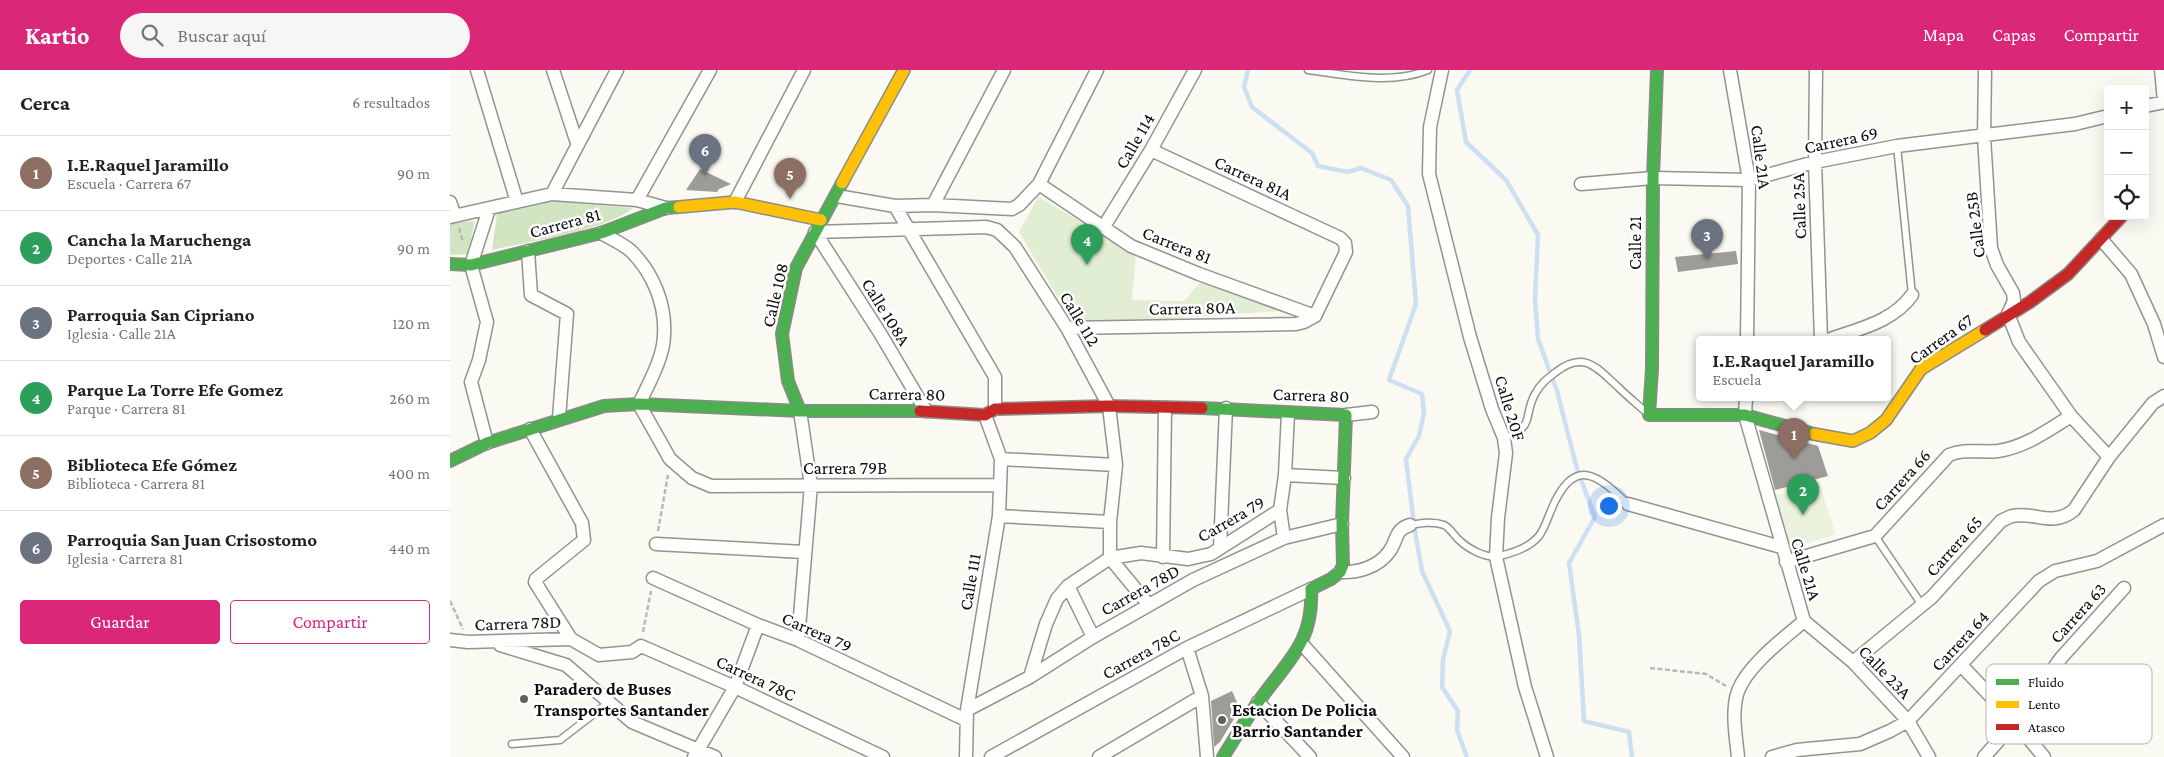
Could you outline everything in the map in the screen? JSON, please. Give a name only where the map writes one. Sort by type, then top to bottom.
[{"type":"street","points":[[476,70],[517,202]]},
{"type":"street","points":[[553,70],[577,143]]},
{"type":"street","points":[[552,194],[577,143],[617,70]]},
{"type":"street","points":[[637,200],[710,70]]},
{"type":"street","points":[[735,202],[804,70]]},
{"type":"street","name":"Calle 108","points":[[798,640],[810,485],[800,411],[788,381],[782,334],[796,268],[821,220],[837,196],[904,70]]},
{"type":"street","points":[[933,205],[1004,70]]},
{"type":"street","points":[[837,196],[895,206],[933,205],[1012,209],[1019,205],[1039,184],[1097,70]]},
{"type":"street","name":"Calle 114","points":[[1103,228],[1151,150],[1195,70]]},
{"type":"street","name":"Calle 20F","points":[[1442,70],[1430,127],[1429,174],[1470,337],[1492,409],[1504,438],[1506,454],[1498,518],[1496,557],[1525,687],[1546,757]]},
{"type":"street","name":"Calle 21","points":[[1650,416],[1653,178],[1657,70]]},
{"type":"street","name":"Calle 21A","points":[[1730,70],[1749,180],[1747,336]]},
{"type":"street","name":"Calle 25A","points":[[1816,70],[1815,162],[1821,336]]},
{"type":"street","name":"Calle 25B","points":[[1985,70],[1984,136],[1991,248],[1997,265],[2013,293],[2014,302],[2008,314]]},
{"type":"street","points":[[2149,105],[2164,101],[2161,70]]},
{"type":"street","name":"Carrera 69","points":[[1581,184],[1653,178],[1749,180],[1815,162],[1897,146],[2075,124],[2104,117]]},
{"type":"street","name":"Carrera 81A","points":[[1151,150],[1345,242],[1346,252],[1315,316]]},
{"type":"street","name":"Carrera 81","points":[[1039,184],[1103,228],[1139,249],[1199,274],[1315,316]]},
{"type":"street","name":"Carrera 81","points":[[452,217],[552,194],[637,200],[666,208]]},
{"type":"street","points":[[450,202],[452,217]]},
{"type":"street","name":"Carrera 81","points":[[450,264],[471,265],[601,233],[666,208],[735,202],[821,220]]},
{"type":"street","name":"Calle 111","points":[[895,206],[995,377],[990,412],[1001,459],[999,516],[966,715],[966,757]]},
{"type":"street","points":[[487,443],[471,382],[479,360],[487,322],[471,265],[489,209]]},
{"type":"street","name":"Carrera 67","points":[[1650,416],[1745,415],[1822,436],[1853,441],[1870,433],[1886,420],[1906,388],[1921,369],[2030,302],[2068,274],[2118,220]]},
{"type":"street","name":"Calle 112","points":[[815,232],[986,227],[997,230],[1014,247],[1067,328],[1109,406],[1116,465],[1110,522],[1110,558]]},
{"type":"street","name":"Calle 108A","points":[[815,232],[880,333],[926,411]]},
{"type":"street","points":[[601,233],[630,251],[653,278],[662,308],[664,336],[656,366],[639,404]]},
{"type":"street","points":[[2101,239],[2130,274],[2154,324],[2164,357]]},
{"type":"street","points":[[528,251],[531,295],[567,314],[560,418]]},
{"type":"street","points":[[1839,336],[1886,319],[1904,306],[1912,295]]},
{"type":"street","points":[[2008,314],[2019,342],[2071,416],[2109,457]]},
{"type":"street","name":"Carrera 80A","points":[[1067,328],[1296,324],[1315,316]]},
{"type":"street","name":"Carrera 65","points":[[1853,662],[1932,596],[2001,520],[2013,516],[2053,520],[2066,516],[2074,510],[2109,457],[2153,403],[2164,396]]},
{"type":"street","name":"Calle 21A","points":[[1738,757],[1735,712],[1738,693],[1744,680],[1767,655],[1804,621],[1781,547],[1745,415],[1746,401]]},
{"type":"street","name":"Carrera 80","points":[[450,461],[487,443],[560,418],[604,406],[639,404],[800,411],[990,412],[1109,406],[1226,408],[1346,415],[1372,412]]},
{"type":"street","name":"Carrera 79B","points":[[639,404],[670,459],[692,478],[711,486],[1000,485]]},
{"type":"street","points":[[1163,557],[1165,408]]},
{"type":"street","points":[[1220,548],[1226,408]]},
{"type":"street","points":[[1284,538],[1280,510],[1285,475],[1288,413]]},
{"type":"street","points":[[1340,572],[1343,565],[1342,524],[1346,415]]},
{"type":"street","name":"Carrera 66","points":[[1786,562],[1875,536],[1949,455],[1960,450],[1998,451],[2024,445],[2071,416]]},
{"type":"street","points":[[530,429],[582,523],[584,532],[584,540],[581,544],[536,579],[536,584],[571,639]]},
{"type":"street","points":[[1001,459],[1116,465]]},
{"type":"street","points":[[1285,475],[1344,478]]},
{"type":"street","points":[[1628,504],[1781,547]]},
{"type":"street","name":"Carrera 79","points":[[1030,677],[1046,624],[1058,599],[1068,586],[1110,558],[1141,553],[1188,559],[1211,554],[1280,510]]},
{"type":"street","points":[[999,516],[1110,522]]},
{"type":"street","name":"Carrera 78D","points":[[966,715],[1030,677],[1093,636],[1193,580],[1284,538],[1342,524]]},
{"type":"street","points":[[1223,757],[1258,702],[1302,644],[1312,608],[1311,589],[1340,572],[1371,567],[1389,552],[1399,530],[1410,525]]},
{"type":"street","name":"Carrera 64","points":[[1772,757],[1797,750],[1860,744],[1908,721],[2039,581],[2055,571],[2097,561],[2164,525]]},
{"type":"street","points":[[656,544],[804,552]]},
{"type":"street","points":[[1110,558],[1148,604]]},
{"type":"street","name":"Carrera 79","points":[[653,578],[758,626],[798,640],[966,715]]},
{"type":"street","points":[[1068,586],[1093,636]]},
{"type":"street","name":"Carrera 63","points":[[2057,664],[2124,588]]},
{"type":"street","name":"Carrera 78C","points":[[991,757],[1187,648],[1311,589]]},
{"type":"street","name":"Calle 23A","points":[[1804,621],[1853,662],[1908,721],[1929,757]]},
{"type":"street","points":[[696,753],[736,687],[758,626]]},
{"type":"street","name":"Carrera 78D","points":[[450,640],[468,642],[571,639],[600,655],[632,652],[640,646]]},
{"type":"street","points":[[487,641],[566,664],[580,674],[608,703],[632,722],[696,753],[715,757]]},
{"type":"street","points":[[1302,644],[1403,757]]},
{"type":"street","name":"Carrera 78C","points":[[640,646],[736,687],[883,757]]},
{"type":"street","points":[[1187,648],[1202,696],[1207,757]]},
{"type":"street","points":[[1961,665],[1986,691]]},
{"type":"street","points":[[1099,757],[1202,696]]},
{"type":"street","points":[[1258,702],[1310,757]]},
{"type":"street","name":"Carrera 63","points":[[1984,757],[1996,744]]},
{"type":"street","points":[[2033,744],[2044,757]]},
{"type":"lane","points":[[1308,70],[1385,78],[1416,75],[1428,70]]},
{"type":"lane","points":[[1897,146],[1912,295]]},
{"type":"lane","points":[[1504,438],[1518,432],[1527,422],[1534,395],[1542,383],[1568,363],[1580,361],[1596,366],[1650,416]]},
{"type":"lane","points":[[1410,525],[1424,522],[1446,526],[1473,551],[1496,557],[1523,549],[1539,536],[1552,506],[1568,481],[1578,475],[1585,474],[1606,483],[1628,504]]},
{"type":"lane","points":[[1875,536],[1922,604]]},
{"type":"lane","points":[[512,744],[560,740],[608,703]]},
{"type":"path","points":[[452,217],[471,265]]},
{"type":"path","points":[[450,601],[468,642]]},
{"type":"path","points":[[1650,668],[1706,674],[1738,693]]},
{"type":"green space","points":[[1038,197],[1136,253],[1132,300],[1184,301],[1205,277],[1292,310],[1074,325],[1019,232]]},
{"type":"green space","points":[[554,201],[633,208],[620,216],[586,229],[492,250],[497,214]]},
{"type":"green space","points":[[475,221],[468,254],[450,255],[450,223]]},
{"type":"green space","points":[[1819,483],[1836,534],[1787,550],[1771,497]]},
{"type":"building","points":[[700,169],[731,184],[719,189],[717,192],[686,190]]},
{"type":"building","points":[[1736,251],[1738,264],[1678,272],[1675,257]]},
{"type":"building","points":[[1759,430],[1818,446],[1828,476],[1775,490]]},
{"type":"building","name":"Estacion De Policia Barrio Santander","points":[[1232,691],[1240,709],[1220,742],[1214,747],[1211,701]]},
{"type":"waterway","points":[[1248,70],[1244,87],[1252,107],[1312,153],[1318,166],[1348,172],[1361,168],[1391,180],[1408,206],[1416,304],[1389,380],[1422,394],[1424,413],[1419,436],[1406,459],[1414,525],[1422,571],[1450,631],[1443,660],[1442,687],[1458,711],[1457,730],[1467,757]]},
{"type":"waterway","points":[[1470,70],[1457,90],[1466,142],[1506,180],[1538,235],[1535,299],[1538,339],[1557,391],[1577,469],[1595,517],[1569,563],[1579,635],[1584,721],[1629,732],[1632,757]]},
{"type":"traffic: fast","points":[[1657,70],[1653,178],[1652,369],[1649,415],[1745,415],[1814,434]]},
{"type":"traffic: fast","points":[[800,411],[788,381],[782,334],[796,268],[842,183]]},
{"type":"traffic: fast","points":[[450,264],[471,265],[601,233],[666,208],[679,207]]},
{"type":"traffic: fast","points":[[450,461],[487,443],[604,406],[639,404],[800,411],[920,411]]},
{"type":"traffic: fast","points":[[1202,408],[1346,415],[1342,524],[1343,565],[1340,572],[1331,579],[1311,589],[1311,608],[1308,624],[1297,650],[1269,687],[1223,757]]},
{"type":"traffic: slow","points":[[842,183],[904,70]]},
{"type":"traffic: slow","points":[[679,207],[735,202],[821,220]]},
{"type":"traffic: slow","points":[[1814,434],[1853,441],[1870,433],[1886,420],[1921,369],[1985,330]]},
{"type":"traffic: jam","points":[[1985,330],[2030,302],[2068,274],[2118,220]]},
{"type":"traffic: jam","points":[[920,411],[985,415],[995,409],[1109,406],[1202,408]]},
{"type":"place","name":"Parroquia San Juan Crisostomo","points":[[705,175]]},
{"type":"place","name":"Biblioteca Efe Gómez","points":[[790,199]]},
{"type":"place","name":"Parroquia San Cipriano","points":[[1707,260]]},
{"type":"place","name":"Parque La Torre Efe Gomez","points":[[1087,265]]},
{"type":"place","name":"I.E.Raquel Jaramillo","points":[[1794,459]]},
{"type":"place","name":"Cancha la Maruchenga","points":[[1803,515]]},
{"type":"place","name":"Paradero de Buses Transportes Santander","points":[[524,699]]},
{"type":"place","name":"Estacion De Policia Barrio Santander","points":[[1222,720]]}]
